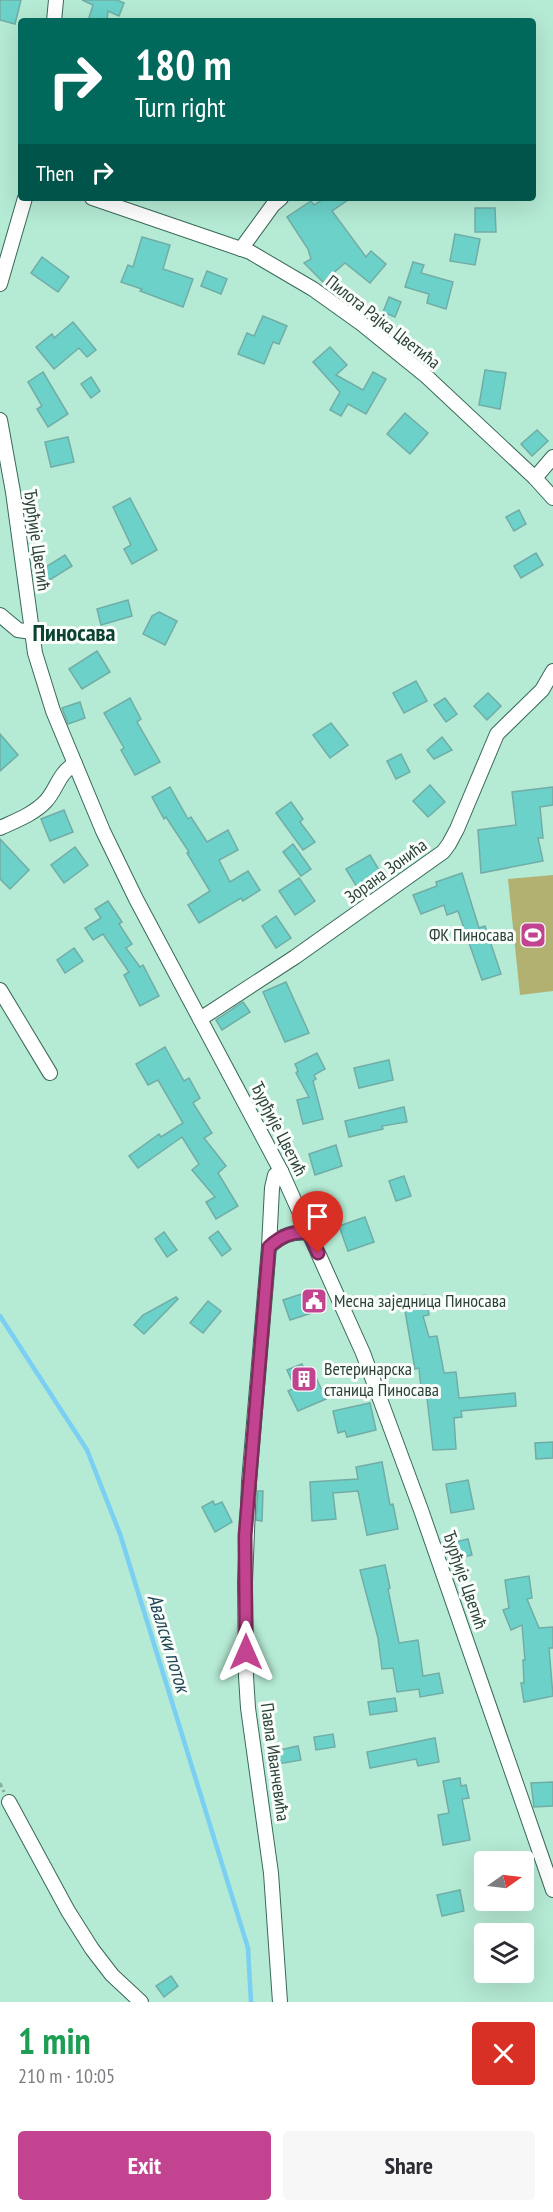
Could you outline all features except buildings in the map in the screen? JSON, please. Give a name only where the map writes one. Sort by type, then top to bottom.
[{"type":"street","points":[[54,18],[56,0]]},
{"type":"street","points":[[0,284],[24,201]]},
{"type":"street","name":"Пилота Рајка Цветића","points":[[101,201],[250,252],[313,289],[362,324],[425,375],[535,478],[553,499]]},
{"type":"street","points":[[241,249],[278,201]]},
{"type":"street","name":"Ђурђије Цветић","points":[[0,420],[13,492],[32,632],[45,687],[103,831],[131,889],[281,1171],[363,1353],[417,1499],[553,1890]]},
{"type":"street","points":[[535,478],[553,457]]},
{"type":"street","points":[[0,615],[18,630],[32,632]]},
{"type":"street","name":"Зорана Зонића","points":[[200,1018],[295,957],[443,852],[457,829],[497,734],[542,690],[553,671]]},
{"type":"street","points":[[0,828],[36,810],[45,802],[64,771],[75,764]]},
{"type":"street","points":[[0,990],[50,1072]]},
{"type":"street","name":"Павла Иванчевића","points":[[280,2002],[272,1873],[251,1733],[246,1676],[245,1536],[269,1247],[272,1180],[281,1171]]},
{"type":"street","points":[[269,1247],[278,1238],[289,1234],[309,1233]]},
{"type":"street","points":[[9,1802],[56,1890],[92,1949],[112,1975],[141,2002]]},
{"type":"shaded area","name":"ФК Пиносава","points":[[553,875],[553,991],[520,995],[508,879]]},
{"type":"waterway","name":"Авалски поток","points":[[0,1316],[87,1450],[120,1534],[248,1948],[251,2002]]},
{"type":"place","name":"ФК Пиносава","points":[[533,935]]},
{"type":"place","name":"Месна заједница Пиносава","points":[[314,1301]]},
{"type":"place","name":"Ветеринарска станица Пиносава","points":[[304,1379]]},
{"type":"district","name":"Пиносава","points":[[74,633]]},
{"type":"route","points":[[246,1652],[245,1536],[269,1247],[278,1238],[289,1234],[309,1233],[318,1253]]}]
